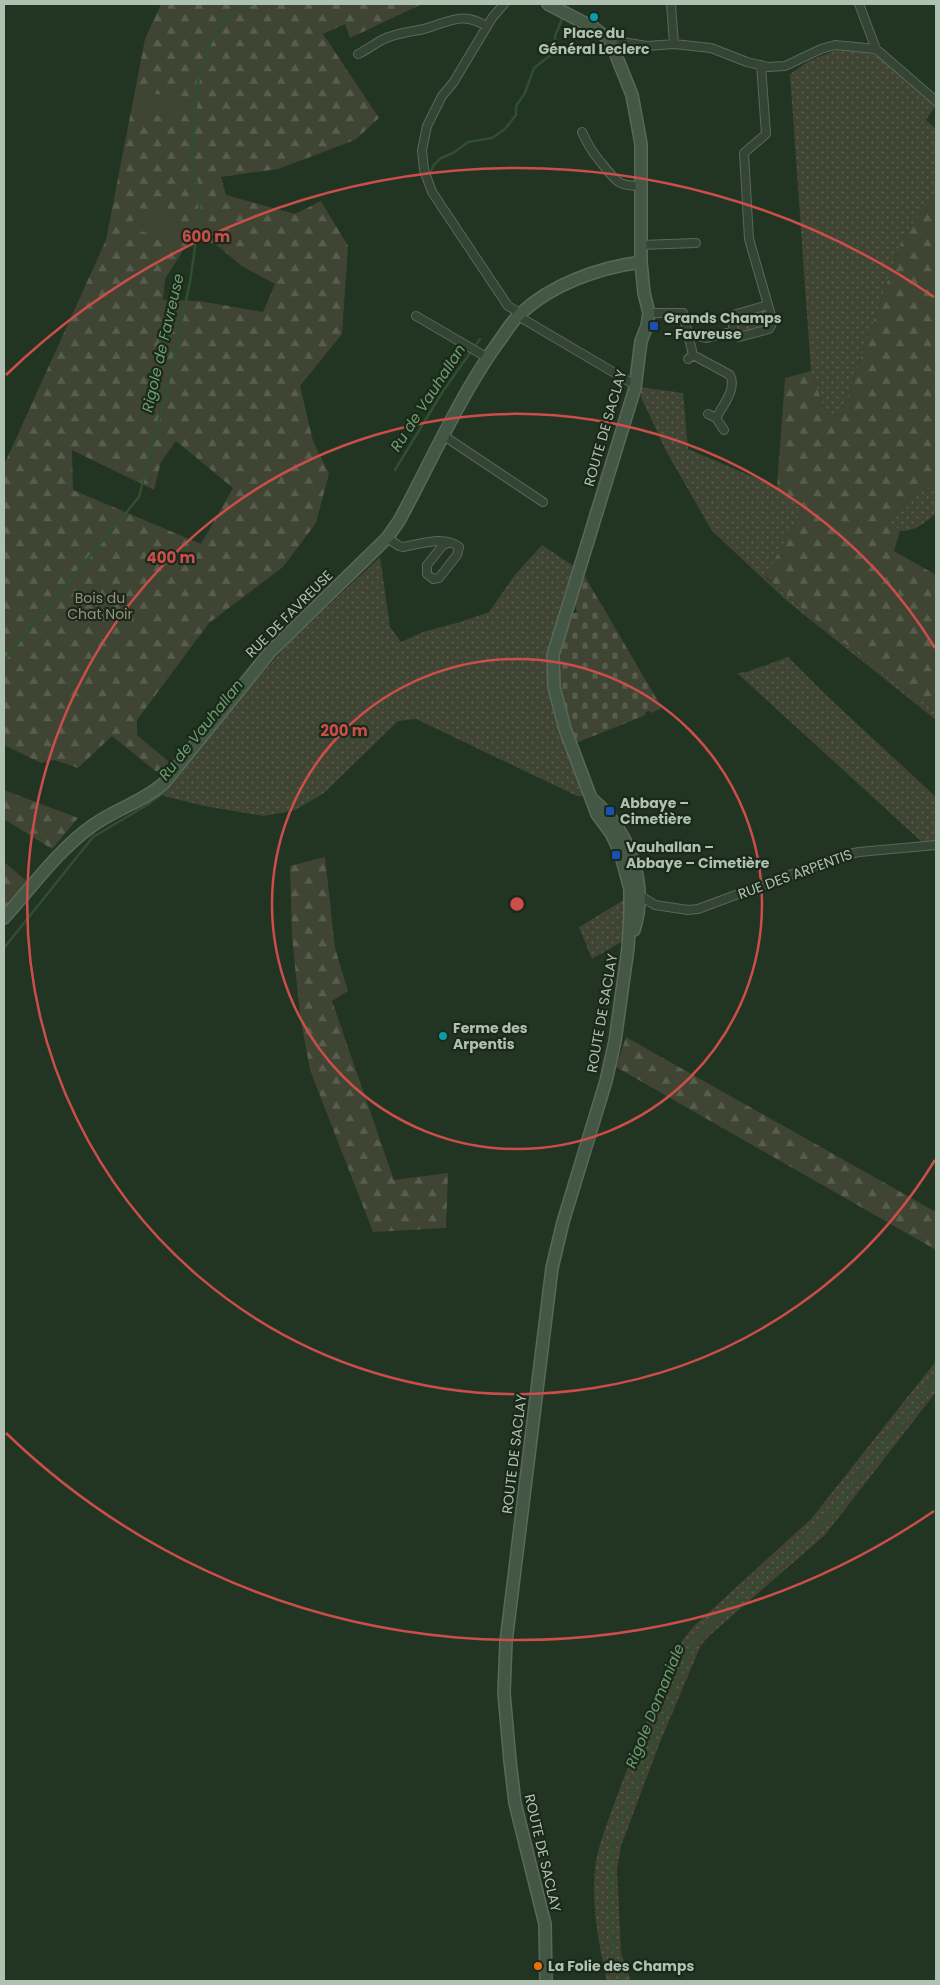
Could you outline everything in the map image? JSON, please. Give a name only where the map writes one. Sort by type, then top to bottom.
[{"type":"main road","points":[[548,4],[594,28],[610,40]]},
{"type":"main road","name":"ROUTE DE SACLAY","points":[[546,1981],[544,1924],[514,1795],[504,1716],[506,1642],[556,1250],[610,1063],[622,1003],[628,948],[630,895],[627,872],[611,833],[597,814],[577,764],[557,704],[552,671],[553,655],[635,385],[640,342],[647,326],[649,313],[644,293],[641,262],[642,186],[638,118],[625,73],[610,40]]},
{"type":"main road","name":"RUE DE FAVREUSE","points":[[4,918],[79,836],[94,824],[155,792],[270,652],[387,538],[399,521],[488,358],[518,316],[543,296],[564,285],[610,267],[641,262]]},
{"type":"main road","name":"ROUTE DE SACLAY","points":[[592,799],[608,814],[618,828],[630,851],[636,871],[639,909],[628,948]]},
{"type":"street","points":[[504,4],[492,18],[432,114],[424,134],[422,161],[426,180],[435,197],[496,290],[508,306],[515,310],[518,316],[635,385]]},
{"type":"street","points":[[671,4],[674,44]]},
{"type":"street","points":[[859,4],[876,49],[936,101]]},
{"type":"street","points":[[358,54],[388,37],[425,29],[450,20],[468,20],[487,27]]},
{"type":"street","points":[[610,40],[647,46],[674,44],[711,48],[732,57],[768,67],[785,66],[821,49],[835,45],[876,49]]},
{"type":"street","points":[[761,65],[766,134],[744,154],[749,239],[773,322],[769,329],[739,337],[734,331],[733,315],[768,305]]},
{"type":"street","points":[[582,132],[593,155],[610,177],[628,186],[642,186]]},
{"type":"street","points":[[641,245],[696,244]]},
{"type":"street","points":[[649,313],[683,313],[684,322],[689,334],[690,357],[730,375],[733,380],[732,389],[712,416],[724,430]]},
{"type":"street","points":[[416,316],[488,358]]},
{"type":"street","points":[[689,334],[707,338],[734,331]]},
{"type":"street","points":[[444,436],[543,502]]},
{"type":"street","points":[[387,538],[403,547],[438,540],[448,543],[452,542],[459,547],[458,555],[439,578],[433,579],[427,574],[427,565],[443,545],[448,543]]},
{"type":"street","name":"RUE DES ARPENTIS","points":[[639,895],[655,905],[688,910],[841,856],[859,852],[936,845]]},
{"type":"street","name":"ROUTE DE SACLAY","points":[[627,872],[632,879],[634,906],[639,909]]},
{"type":"street","name":"RUE DES ARPENTIS","points":[[639,909],[646,909],[655,905]]},
{"type":"green space","name":"Bois du Chat Noir","points":[[161,4],[422,4],[350,38],[345,24],[323,34],[379,118],[355,140],[278,169],[221,177],[226,195],[295,214],[321,201],[348,246],[342,334],[300,386],[313,441],[329,474],[316,523],[283,567],[209,623],[137,720],[137,735],[174,766],[163,777],[112,736],[78,768],[55,760],[41,763],[4,745],[4,465],[106,240],[145,39]],"holes":[[[189,241],[214,243],[242,266],[275,284],[263,312],[199,301],[163,300],[165,279]],[[176,441],[233,488],[201,544],[73,490],[72,450],[154,490],[161,462]]]},
{"type":"green space","points":[[839,49],[876,54],[936,105],[926,120],[936,129],[936,195],[904,234],[841,415],[826,413],[811,371],[790,74],[809,61]]},
{"type":"green space","points":[[140,92],[181,97],[179,118],[138,113]]},
{"type":"green space","points":[[936,195],[936,483],[905,502],[888,520],[900,531],[894,551],[936,575],[936,711],[849,646],[765,576],[805,506],[777,487],[785,378],[811,371],[826,413],[841,415],[904,234]]},
{"type":"green space","points":[[136,207],[180,218],[174,239],[131,229]]},
{"type":"green space","points":[[763,309],[769,317],[767,327],[744,332],[736,329],[737,317]]},
{"type":"green space","points":[[640,387],[683,393],[688,449],[777,487],[805,506],[765,577],[849,646],[936,711],[936,720],[787,601],[712,531],[666,451],[641,397]]},
{"type":"green space","points":[[936,483],[936,513],[928,520],[916,528],[900,531],[888,520],[905,502]]},
{"type":"green space","points":[[542,545],[575,567],[554,655],[569,754],[584,796],[577,796],[416,719],[398,721],[324,793],[295,810],[264,816],[204,806],[160,795],[220,721],[288,644],[380,557],[390,627],[401,642],[423,632],[489,612],[514,576]]},
{"type":"green space","points":[[584,575],[662,708],[651,713],[649,711],[645,713],[646,715],[576,743],[562,696],[559,673],[561,668],[559,666],[562,645],[572,614],[577,612],[575,604]]},
{"type":"green space","points":[[788,657],[936,797],[936,842],[923,843],[737,673],[747,672]]},
{"type":"green space","points":[[4,790],[78,818],[52,849],[4,819]]},
{"type":"green space","points":[[325,857],[335,948],[348,991],[332,1001],[394,1180],[448,1173],[446,1228],[373,1232],[310,1070],[300,1015],[292,937],[290,866]]},
{"type":"green space","points":[[4,862],[28,882],[23,892],[4,913]]},
{"type":"green space","points":[[627,898],[623,941],[592,959],[579,927]]},
{"type":"green space","points":[[626,1037],[936,1212],[936,1250],[616,1067]]},
{"type":"green space","points":[[936,1361],[936,1392],[825,1535],[701,1645],[660,1742],[621,1846],[617,1869],[621,1953],[631,1981],[607,1981],[595,1911],[594,1882],[596,1859],[632,1758],[684,1638],[696,1624],[811,1519]]},
{"type":"waterway","name":"Rigole de Favreuse","points":[[4,660],[139,497],[169,380],[190,282],[200,212],[192,157],[198,82],[210,44],[219,29],[227,18],[253,4]]},
{"type":"waterway","name":"Ru de Vauhallan","points":[[429,176],[433,166],[441,158],[453,153],[468,142],[492,138],[505,129],[516,115],[516,106],[525,93],[534,68],[555,52],[555,36],[562,19]]},
{"type":"waterway","name":"Ru de Vauhallan","points":[[395,470],[443,391],[480,339]]},
{"type":"waterway","name":"Ru de Vauhallan","points":[[351,581],[371,562]]},
{"type":"waterway","name":"Ru de Vauhallan","points":[[4,948],[93,837],[147,805],[166,791],[244,693]]},
{"type":"waterway","name":"Rigole Domaniale","points":[[625,1981],[616,1959],[611,1930],[610,1883],[613,1841],[694,1640],[826,1519],[936,1378]]},
{"type":"place","name":"Place du Général Leclerc","points":[[594,17]]},
{"type":"place","name":"Grands Champs - Favreuse","points":[[654,326]]},
{"type":"place","name":"Abbaye – Cimetière","points":[[610,811]]},
{"type":"place","name":"Vauhallan – Abbaye – Cimetière","points":[[616,855]]},
{"type":"place","name":"Ferme des Arpentis","points":[[443,1036]]},
{"type":"place","name":"La Folie des Champs","points":[[538,1966]]}]
